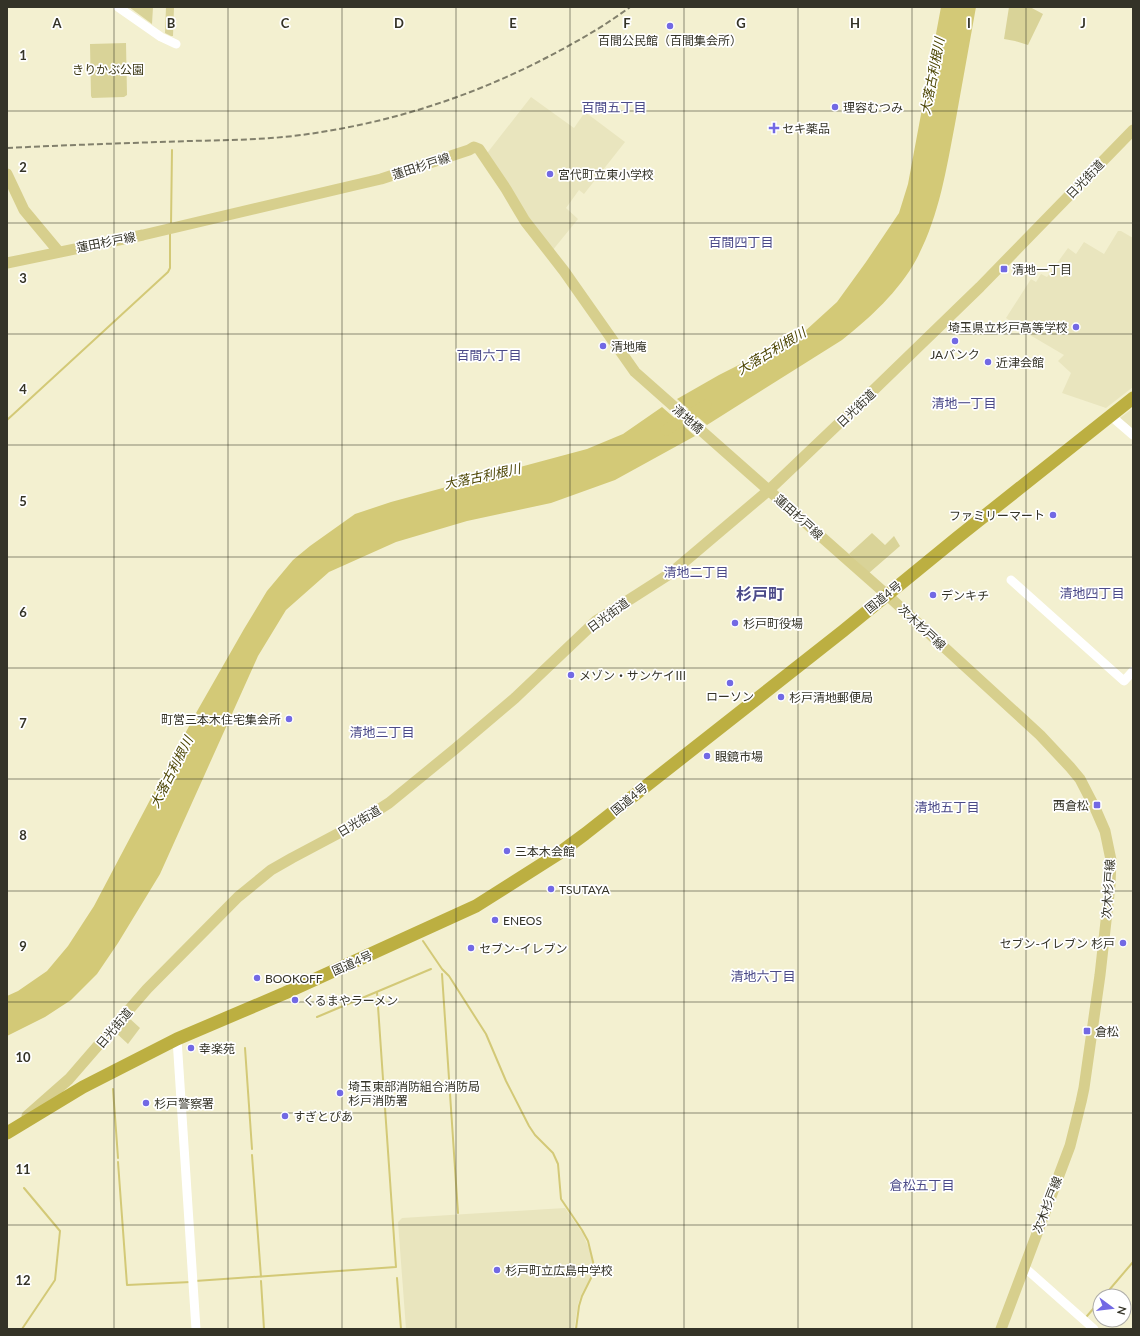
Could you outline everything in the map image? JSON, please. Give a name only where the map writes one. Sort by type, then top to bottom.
[{"type":"highway","name":"国道4号","points":[[63,1099],[79,1089],[177,1039],[291,991],[476,906],[558,854],[843,631],[886,594],[1133,398]]},
{"type":"highway","points":[[9,1132],[63,1099]]},
{"type":"main road","name":"日光街道","points":[[9,1132],[69,1079],[147,989],[238,896],[271,870],[350,827],[384,806],[514,698],[596,621],[676,570],[769,490],[980,287],[1133,130]]},
{"type":"main road","name":"蓮田杉戸線","points":[[59,252],[143,235],[359,184],[469,150],[474,147],[479,149],[506,189],[525,221],[564,271],[635,372],[664,397]]},
{"type":"main road","points":[[7,174],[24,210],[59,252],[7,263]]},
{"type":"main road","name":"清地橋","points":[[664,397],[712,440]]},
{"type":"main road","name":"蓮田杉戸線","points":[[712,440],[886,594]]},
{"type":"main road","name":"次木杉戸線","points":[[886,594],[1040,735],[1070,767],[1080,779],[1095,808],[1108,841],[1111,860],[1110,884],[1100,975],[1082,1102],[1070,1146],[1001,1329]]},
{"type":"main road","points":[[69,1079],[74,1088],[79,1089]]},
{"type":"main road","points":[[63,1099],[69,1079]]},
{"type":"street","points":[[118,7],[161,37],[176,44]]},
{"type":"street","points":[[1111,416],[1133,435]]},
{"type":"street","points":[[1011,580],[1124,681],[1133,671]]},
{"type":"street","points":[[177,1039],[196,1329]]},
{"type":"street","points":[[1024,1266],[1094,1329]]},
{"type":"shaded area","name":"宮代町立東小学校","points":[[531,97],[574,128],[585,112],[625,142],[584,194],[579,190],[566,208],[578,219],[552,251],[488,158],[488,152]]},
{"type":"shaded area","name":"埼玉県立杉戸高等学校","points":[[1118,231],[1121,231],[1133,238],[1133,387],[1106,408],[1062,393],[1071,373],[1058,361],[1064,355],[1030,335],[1006,318],[1031,279],[1036,282],[1041,274],[1047,277],[1068,248],[1076,254],[1084,242],[1104,254]]},
{"type":"shaded area","points":[[1133,408],[1133,429],[1120,418]]},
{"type":"shaded area","name":"杉戸町立広島中学校","points":[[565,1208],[583,1234],[592,1256],[593,1267],[591,1277],[578,1304],[574,1329],[406,1329],[398,1222],[402,1218]]},
{"type":"green space","points":[[129,7],[153,7],[152,24]]},
{"type":"green space","points":[[166,7],[174,7],[173,36],[165,33]]},
{"type":"green space","points":[[1009,7],[1030,7],[1043,14],[1028,45],[1004,39]]},
{"type":"green space","name":"きりかぶ公園","points":[[126,43],[127,95],[124,97],[92,98],[90,44]]},
{"type":"green space","points":[[872,533],[885,545],[894,536],[900,546],[869,573],[849,554]]},
{"type":"green space","points":[[128,1017],[140,1028],[128,1044],[115,1032]]},
{"type":"water","points":[[941,7],[976,7],[952,142],[941,194],[931,227],[916,260],[901,282],[883,303],[863,323],[842,340],[707,425],[677,399],[719,375],[804,332],[837,302],[899,213],[908,184]]},
{"type":"water","points":[[662,407],[695,436],[615,480],[551,503],[467,521],[396,542],[329,572],[286,610],[258,656],[160,874],[118,943],[97,974],[71,1000],[45,1017],[7,1036],[7,996],[18,991],[47,971],[68,946],[94,906],[196,713],[244,629],[267,591],[293,560],[355,514],[391,502],[587,449],[623,434]]},
{"type":"waterway","points":[[171,225],[172,150]]},
{"type":"waterway","points":[[7,420],[168,272],[170,268],[170,233]]},
{"type":"waterway","name":"大落古利根川","points":[[666,430],[706,405]]},
{"type":"waterway","points":[[423,941],[442,969],[449,976],[486,1034],[506,1081],[529,1126],[535,1135],[553,1153],[558,1164],[561,1199],[588,1241],[594,1266],[593,1274],[582,1296],[579,1306],[576,1329]]},
{"type":"waterway","points":[[317,1017],[431,969]]},
{"type":"waterway","points":[[442,974],[458,1213]]},
{"type":"waterway","points":[[195,1281],[396,1267],[377,992]]},
{"type":"waterway","points":[[245,1048],[252,1149]]},
{"type":"waterway","points":[[113,1089],[118,1158]]},
{"type":"waterway","points":[[252,1155],[261,1277]]},
{"type":"waterway","points":[[118,1162],[127,1285],[191,1282]]},
{"type":"waterway","points":[[22,1329],[55,1280],[60,1231],[24,1188]]},
{"type":"waterway","points":[[1111,1288],[1133,1262]]},
{"type":"waterway","points":[[397,1278],[401,1329]]},
{"type":"waterway","points":[[261,1281],[264,1329]]},
{"type":"waterway","points":[[1087,1316],[1092,1310]]},
{"type":"railway","points":[[7,148],[273,138],[332,130],[394,117],[454,98],[512,75],[575,42],[630,7]]},
{"type":"place","name":"百間公民館（百間集会所）","points":[[670,26]]},
{"type":"place","name":"理容むつみ","points":[[835,107]]},
{"type":"place","name":"セキ薬品","points":[[774,128]]},
{"type":"place","name":"宮代町立東小学校","points":[[550,174]]},
{"type":"place","name":"清地一丁目","points":[[1004,269]]},
{"type":"place","name":"埼玉県立杉戸高等学校","points":[[1076,327]]},
{"type":"place","name":"JAバンク","points":[[955,341]]},
{"type":"place","name":"清地庵","points":[[603,346]]},
{"type":"place","name":"近津会館","points":[[988,362]]},
{"type":"place","name":"ファミリーマート","points":[[1053,515]]},
{"type":"place","name":"デンキチ","points":[[933,595]]},
{"type":"place","name":"杉戸町役場","points":[[735,623]]},
{"type":"place","name":"メゾン・サンケイⅢ","points":[[571,675]]},
{"type":"place","name":"ローソン","points":[[730,683]]},
{"type":"place","name":"杉戸清地郵便局","points":[[781,697]]},
{"type":"place","name":"町営三本木住宅集会所","points":[[289,719]]},
{"type":"place","name":"眼鏡市場","points":[[707,756]]},
{"type":"place","name":"西倉松","points":[[1097,805]]},
{"type":"place","name":"三本木会館","points":[[507,851]]},
{"type":"place","name":"TSUTAYA","points":[[551,889]]},
{"type":"place","name":"ENEOS","points":[[495,920]]},
{"type":"place","name":"セブン-イレブン 杉戸","points":[[1123,943]]},
{"type":"place","name":"セブン-イレブン","points":[[471,948]]},
{"type":"place","name":"BOOKOFF","points":[[257,978]]},
{"type":"place","name":"くるまやラーメン","points":[[295,1000]]},
{"type":"place","name":"倉松","points":[[1087,1031]]},
{"type":"place","name":"幸楽苑","points":[[191,1048]]},
{"type":"place","name":"埼玉東部消防組合消防局 杉戸消防署","points":[[340,1093]]},
{"type":"place","name":"杉戸警察署","points":[[146,1103]]},
{"type":"place","name":"すぎとぴあ","points":[[285,1116]]},
{"type":"place","name":"杉戸町立広島中学校","points":[[497,1270]]},
{"type":"district","name":"百間五丁目","points":[[614,107]]},
{"type":"district","name":"百間四丁目","points":[[741,242]]},
{"type":"district","name":"百間六丁目","points":[[489,355]]},
{"type":"district","name":"清地一丁目","points":[[964,403]]},
{"type":"district","name":"清地二丁目","points":[[696,572]]},
{"type":"district","name":"杉戸町","points":[[760,593]]},
{"type":"district","name":"清地四丁目","points":[[1092,593]]},
{"type":"district","name":"清地三丁目","points":[[382,732]]},
{"type":"district","name":"清地五丁目","points":[[947,807]]},
{"type":"district","name":"清地六丁目","points":[[763,976]]},
{"type":"district","name":"倉松五丁目","points":[[922,1185]]}]
